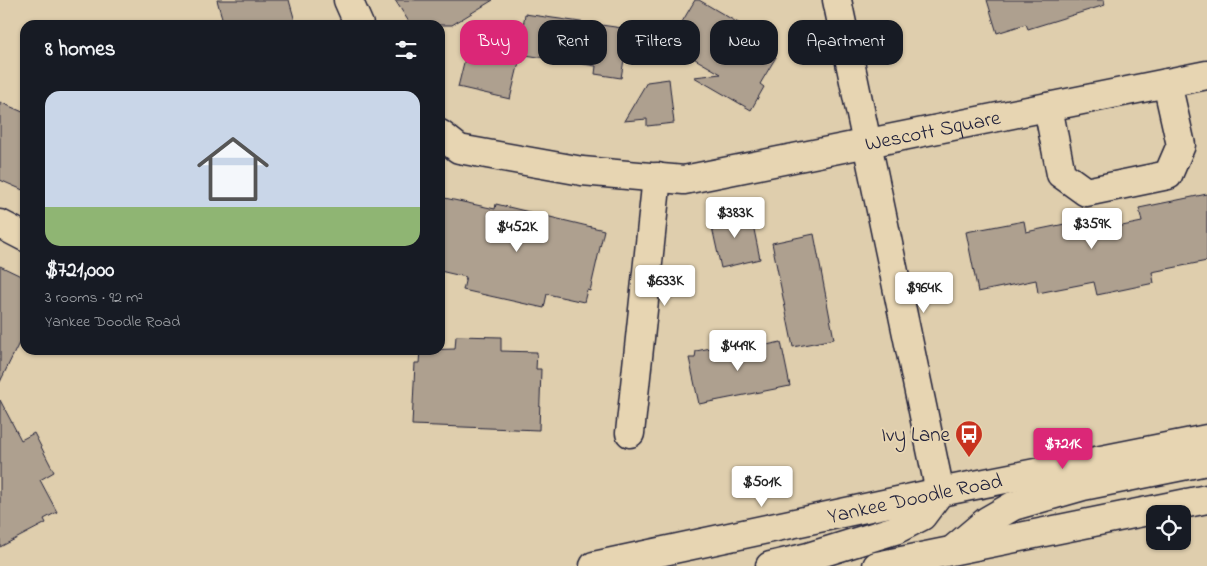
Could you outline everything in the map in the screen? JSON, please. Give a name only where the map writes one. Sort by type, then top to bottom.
[{"type":"street","points":[[348,0],[356,20]]},
{"type":"street","points":[[770,566],[808,557],[895,530],[922,516],[940,492],[838,0]]},
{"type":"street","name":"Wescott Square","points":[[445,138],[459,149],[582,171],[684,180],[1207,75]]},
{"type":"street","points":[[1048,108],[1060,174],[1086,192],[1168,175],[1181,144],[1167,83]]},
{"type":"street","points":[[630,433],[657,177]]},
{"type":"street","points":[[0,224],[20,234]]},
{"type":"street","name":"Yankee Doodle Road","points":[[594,566],[940,492],[1207,440]]},
{"type":"street","points":[[954,558],[987,521],[1013,506],[1083,486],[1207,461]]},
{"type":"street","points":[[877,566],[954,558],[1207,499]]},
{"type":"building","points":[[217,0],[289,0],[295,20],[223,20]]},
{"type":"building","points":[[395,0],[493,0],[452,25],[445,25],[445,20],[408,20]]},
{"type":"building","points":[[695,0],[699,0],[733,20],[710,20],[710,65],[771,65],[760,84],[764,87],[751,110],[694,77],[721,74],[700,62],[700,20],[683,20]]},
{"type":"building","points":[[987,0],[1104,0],[1105,5],[1028,29],[1026,24],[997,33]]},
{"type":"building","points":[[525,14],[567,20],[538,20],[538,57],[528,55],[528,20],[524,20]]},
{"type":"building","points":[[607,26],[617,27],[617,65],[623,65],[621,78],[595,74],[596,66],[590,65],[607,65]]},
{"type":"building","points":[[463,65],[518,65],[510,99],[458,87]]},
{"type":"building","points":[[669,79],[674,123],[647,126],[647,119],[624,121],[647,82]]},
{"type":"building","points":[[0,102],[20,111],[20,189],[0,180]]},
{"type":"building","points":[[1207,194],[1207,261],[1152,272],[1154,283],[1097,295],[1094,282],[1038,293],[1036,280],[978,292],[966,232],[1024,221],[1026,232],[1084,220],[1087,233],[1142,222],[1139,208]]},
{"type":"building","points":[[445,198],[495,209],[496,204],[604,230],[590,291],[587,290],[584,302],[547,294],[544,308],[463,290],[466,277],[445,272]]},
{"type":"building","points":[[750,210],[760,259],[721,268],[710,218]]},
{"type":"building","points":[[814,234],[834,339],[793,347],[772,243]]},
{"type":"building","points":[[0,266],[20,276],[20,344],[0,382]]},
{"type":"building","points":[[456,336],[501,337],[501,351],[537,352],[536,369],[541,369],[539,430],[412,425],[415,363],[419,363],[420,355],[445,355],[445,349],[455,349]]},
{"type":"building","points":[[781,342],[790,386],[699,404],[689,358],[695,358],[696,351],[730,344],[732,352]]},
{"type":"building","points":[[0,400],[21,440],[34,433],[54,472],[40,480],[57,512],[44,519],[46,523],[0,547]]},
{"type":"place","name":"Ivy Lane","points":[[969,458]]}]
